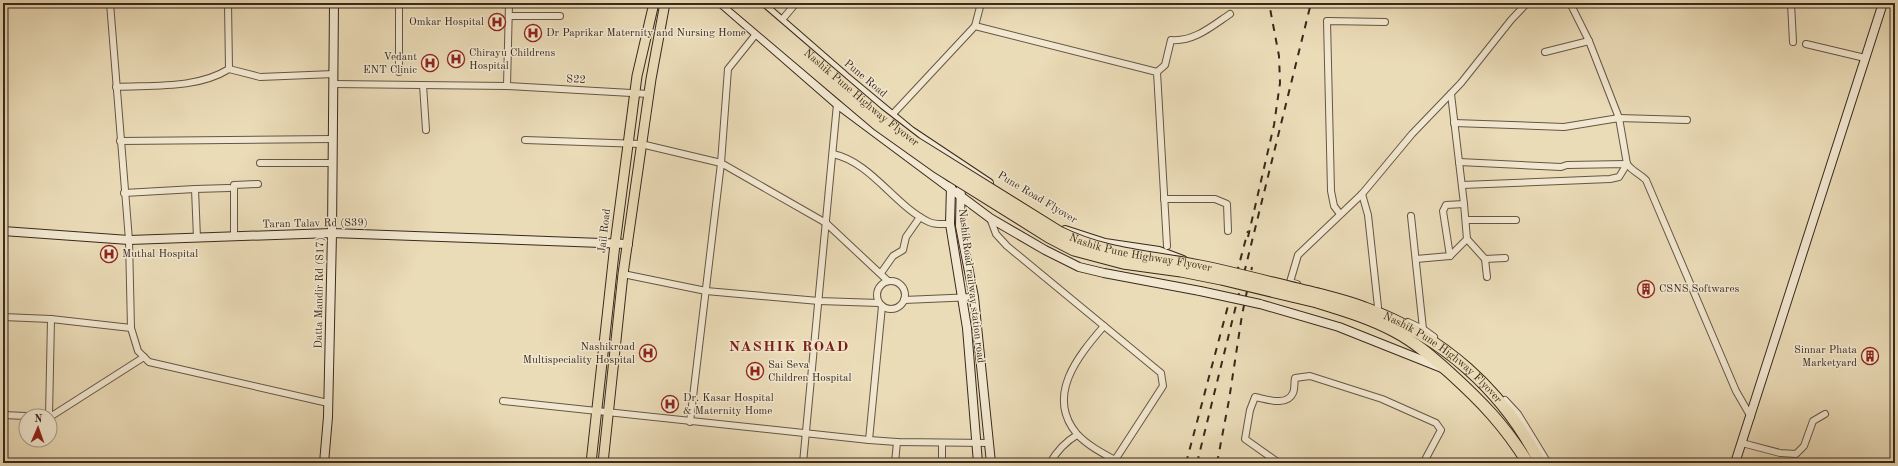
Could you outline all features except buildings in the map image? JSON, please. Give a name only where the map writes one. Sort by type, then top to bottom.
[{"type":"highway","name":"Nashik Pune Highway Flyover","points":[[734,3],[878,125],[902,143],[1049,237],[1074,250],[1124,263],[1181,271],[1365,308],[1409,328],[1438,344],[1471,370],[1499,399],[1528,439],[1540,463]]},
{"type":"highway","name":"Nashik Pune Highway Flyover","points":[[749,3],[877,113],[916,143],[1059,232],[1078,241],[1100,248],[1198,266],[1317,298],[1393,330],[1424,350],[1483,403],[1511,435],[1528,463]]},
{"type":"main road","name":"Datta Mandir Rd (S17)","points":[[324,463],[328,403],[332,233],[334,3]]},
{"type":"main road","name":"Jail Road","points":[[591,463],[615,244],[637,76],[654,3]]},
{"type":"main road","points":[[603,463],[623,274],[649,94],[665,3]]},
{"type":"main road","points":[[721,3],[837,104],[990,218],[1045,250],[1079,267],[1260,304],[1339,326],[1428,364],[1446,370]]},
{"type":"main road","name":"Pune Road","points":[[761,3],[892,115],[911,130],[962,164]]},
{"type":"main road","points":[[1735,463],[1883,3]]},
{"type":"main road","name":"NashikRoad railway station road","points":[[953,159],[950,189],[950,224],[963,298],[978,463]]},
{"type":"main road","points":[[962,164],[959,195],[960,226],[974,297],[991,463]]},
{"type":"main road","name":"Pune Road Flyover","points":[[962,164],[1007,194],[1066,230],[1105,243],[1168,250],[1198,266]]},
{"type":"main road","name":"Taran Talav Rd (S39)","points":[[3,231],[128,240],[332,233],[628,244]]},
{"type":"street","points":[[110,3],[128,240],[131,328],[138,351],[149,362],[328,403]]},
{"type":"street","points":[[228,3],[230,69]]},
{"type":"street","points":[[399,3],[399,72]]},
{"type":"street","points":[[507,86],[509,3]]},
{"type":"street","points":[[781,21],[796,3]]},
{"type":"street","points":[[892,115],[975,26],[981,3]]},
{"type":"street","points":[[1527,3],[1511,20],[1451,94],[1412,134],[1362,194],[1298,255],[1290,282],[1378,307],[1423,329],[1483,377],[1518,414],[1548,463]]},
{"type":"street","points":[[1570,3],[1589,41],[1619,118],[1627,164],[1631,169],[1646,180],[1736,391],[1751,417]]},
{"type":"street","points":[[1791,3],[1793,42]]},
{"type":"street","points":[[1157,72],[1165,65],[1171,40],[1180,40],[1199,34],[1230,14]]},
{"type":"street","points":[[509,16],[560,16]]},
{"type":"street","points":[[1340,214],[1334,206],[1331,191],[1327,21],[1385,22]]},
{"type":"street","points":[[975,26],[1157,72]]},
{"type":"street","points":[[690,422],[721,163],[728,69],[756,34]]},
{"type":"street","points":[[1545,52],[1589,41]]},
{"type":"street","points":[[1806,44],[1865,58]]},
{"type":"street","points":[[116,87],[194,83],[218,76],[230,69],[260,77],[334,74]]},
{"type":"street","points":[[1157,72],[1168,250]]},
{"type":"street","name":"S22","points":[[334,84],[507,86],[649,94]]},
{"type":"street","points":[[423,85],[426,130]]},
{"type":"street","points":[[1451,94],[1467,239],[1485,258],[1487,277]]},
{"type":"street","points":[[803,463],[807,434],[837,104]]},
{"type":"street","points":[[1454,123],[1564,127],[1619,118],[1687,120]]},
{"type":"street","points":[[120,141],[333,139]]},
{"type":"street","points":[[525,140],[629,142],[721,163],[826,223],[888,281],[900,285],[904,292],[904,300],[899,307],[890,309],[881,304],[819,301],[706,290],[623,274]]},
{"type":"street","points":[[833,154],[853,161],[920,217],[934,224],[950,224]]},
{"type":"street","points":[[1459,162],[1561,167],[1567,165],[1627,164]]},
{"type":"street","points":[[260,163],[333,163]]},
{"type":"street","points":[[1462,185],[1610,179],[1619,177],[1627,164]]},
{"type":"street","points":[[234,236],[234,185],[258,184]]},
{"type":"street","points":[[124,193],[229,188]]},
{"type":"street","points":[[195,189],[197,238]]},
{"type":"street","points":[[1362,194],[1368,215],[1378,307]]},
{"type":"street","points":[[1164,199],[1215,199],[1227,204],[1228,231]]},
{"type":"street","points":[[1450,256],[1443,211],[1446,205],[1464,204]]},
{"type":"street","points":[[1411,216],[1423,329]]},
{"type":"street","points":[[880,273],[893,256],[902,250],[906,237],[920,217]]},
{"type":"street","points":[[990,218],[996,234],[1007,246],[1161,373],[1163,386],[1114,462],[1077,435],[1068,421],[1063,396],[1065,384],[1084,349],[1104,326]]},
{"type":"street","points":[[1466,220],[1516,220]]},
{"type":"street","points":[[1416,259],[1450,256],[1467,239]]},
{"type":"street","points":[[1485,258],[1505,258]]},
{"type":"street","points":[[869,440],[881,304],[877,294],[878,290],[888,281]]},
{"type":"street","points":[[904,300],[974,297]]},
{"type":"street","points":[[3,316],[51,319],[131,328]]},
{"type":"street","points":[[49,408],[51,319]]},
{"type":"street","points":[[58,411],[144,357]]},
{"type":"street","points":[[1279,463],[1245,439],[1250,410],[1255,397],[1275,401],[1283,401],[1290,398],[1294,392],[1296,378],[1310,376],[1382,399],[1436,423],[1441,430],[1426,458]]},
{"type":"street","points":[[503,402],[869,440],[897,442],[989,443]]},
{"type":"street","points":[[1742,443],[1780,453],[1796,454],[1804,446],[1813,420],[1824,414]]},
{"type":"street","points":[[3,415],[18,416]]},
{"type":"street","points":[[1050,463],[1056,452],[1066,441],[1077,435]]},
{"type":"street","points":[[895,463],[897,442]]},
{"type":"street","points":[[942,443],[942,463]]},
{"type":"railway","points":[[1248,237],[1274,125],[1280,83],[1279,56],[1269,3]]},
{"type":"railway","points":[[1197,463],[1311,3]]},
{"type":"railway","points":[[1186,463],[1248,231]]},
{"type":"railway","points":[[1217,463],[1229,400],[1242,315],[1252,267]]},
{"type":"place","name":"Omkar Hospital","points":[[497,22]]},
{"type":"place","name":"Dr Paprikar Maternity and Nursing Home","points":[[533,33]]},
{"type":"place","name":"Chirayu Childrens Hospital","points":[[456,59]]},
{"type":"place","name":"Vedant ENT Clinic","points":[[430,63]]},
{"type":"place","name":"Muthal Hospital","points":[[109,254]]},
{"type":"place","name":"CSNS Softwares","points":[[1646,289]]},
{"type":"place","name":"Nashikroad Multispeciality Hospital","points":[[648,353]]},
{"type":"place","name":"Sinnar Phata Marketyard","points":[[1870,356]]},
{"type":"place","name":"Sai Seva Children Hospital","points":[[755,371]]},
{"type":"place","name":"Dr. Kasar Hospital & Maternity Home","points":[[670,404]]},
{"type":"district","name":"NASHIK ROAD","points":[[789,347]]}]
